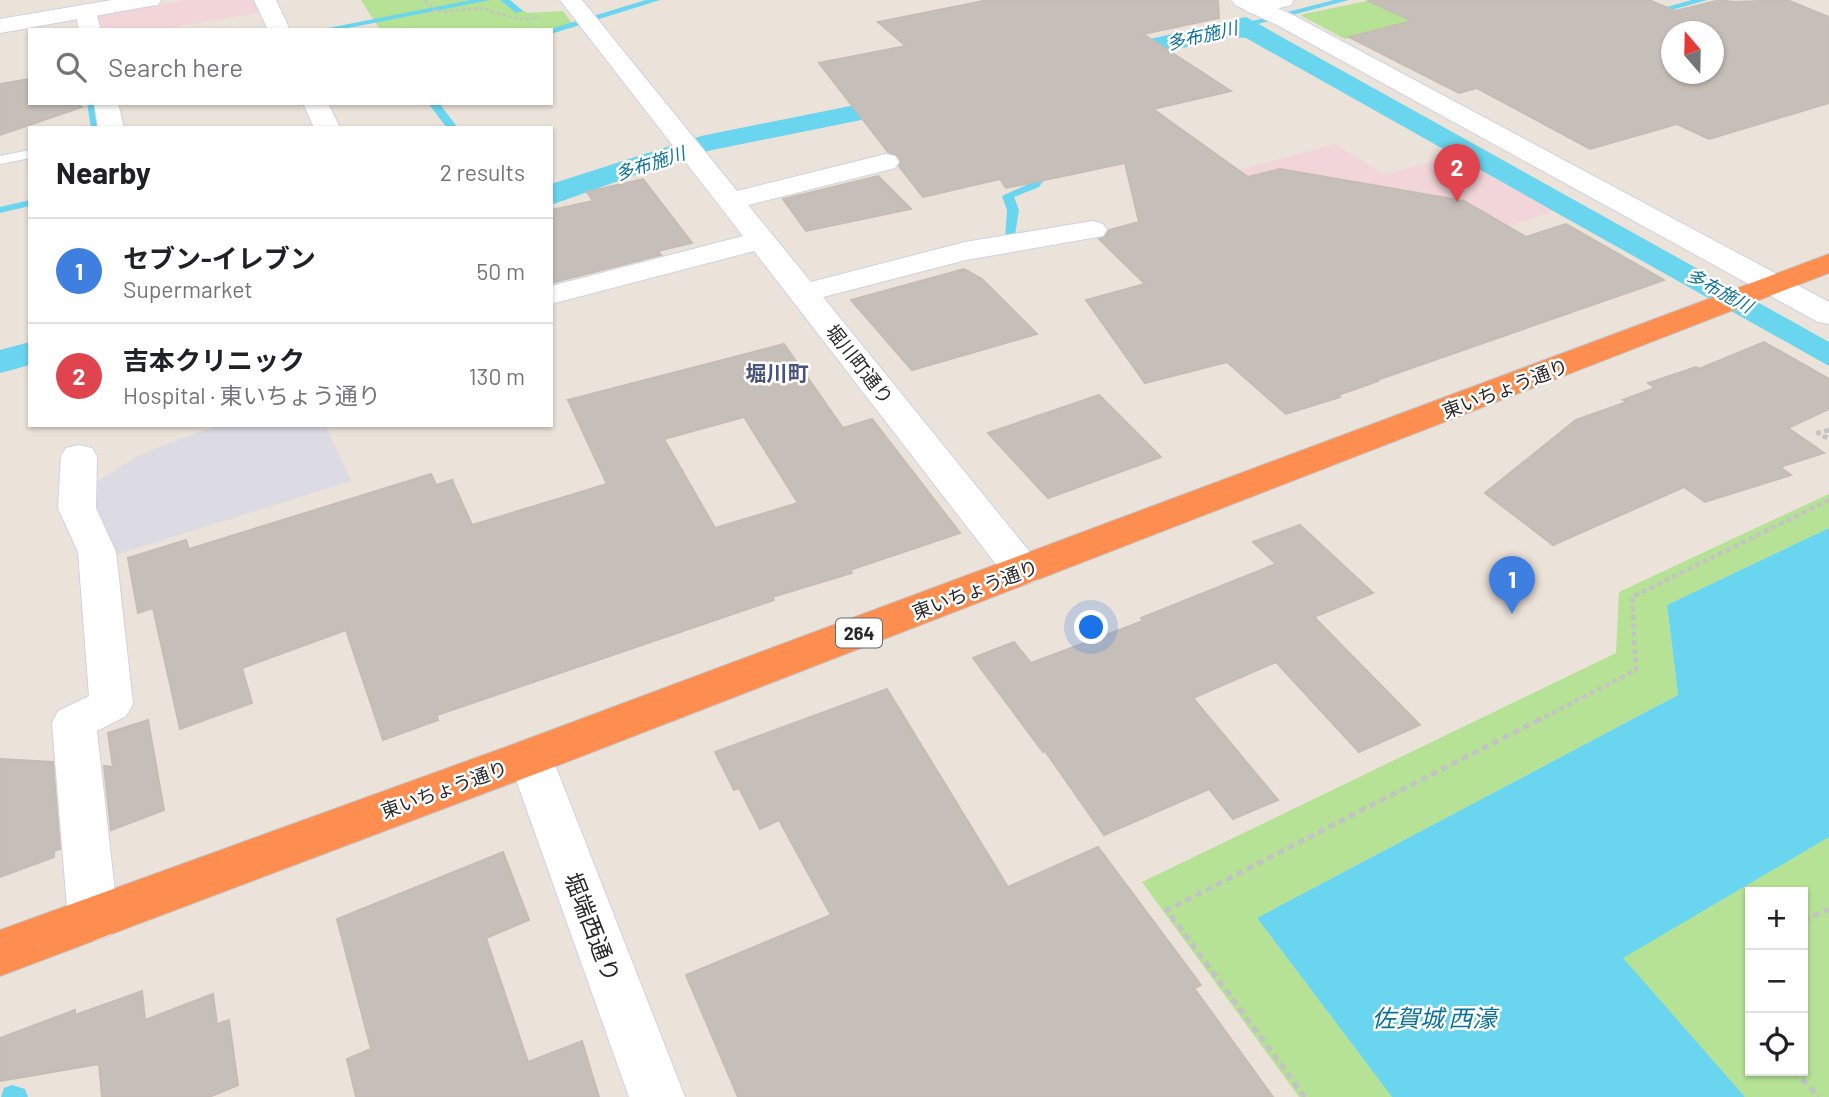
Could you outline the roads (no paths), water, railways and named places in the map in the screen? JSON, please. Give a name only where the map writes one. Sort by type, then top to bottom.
[{"type":"highway","name":"東いちょう通り","points":[[0,953],[530,757],[1717,308],[1829,263]]},
{"type":"street","points":[[0,26],[88,20],[150,0]]},
{"type":"street","points":[[265,0],[278,28]]},
{"type":"street","points":[[1267,8],[1765,288],[1829,315]]},
{"type":"street","name":"堀川町通り","points":[[583,15],[1023,571]]},
{"type":"street","points":[[106,105],[111,126]]},
{"type":"street","points":[[316,105],[326,126]]},
{"type":"street","points":[[731,201],[887,162]]},
{"type":"street","points":[[803,293],[965,251],[1093,230]]},
{"type":"street","points":[[553,294],[762,240]]},
{"type":"street","points":[[79,456],[77,508],[97,552],[111,704],[74,723],[93,919]]},
{"type":"street","name":"堀端西通り","points":[[530,757],[657,1097]]},
{"type":"lane","points":[[0,160],[28,154]]},
{"type":"water","name":"多布施川","points":[[1246,17],[1829,342],[1829,366],[1246,38],[1231,37],[1015,86],[1000,92],[712,150],[553,204],[553,183],[701,136],[925,91]]},
{"type":"water","points":[[28,343],[28,366],[0,373],[0,350]]},
{"type":"water","name":"佐賀城 西濠","points":[[1829,528],[1829,837],[1623,958],[1745,1097],[1392,1097],[1257,918],[1678,695],[1667,605]]},
{"type":"waterway","points":[[333,28],[486,0]]},
{"type":"waterway","points":[[504,0],[519,11]]},
{"type":"waterway","points":[[553,30],[656,0]]},
{"type":"waterway","name":"多布施川","points":[[1246,24],[1345,0]]},
{"type":"waterway","points":[[1650,13],[1703,0]]},
{"type":"waterway","points":[[92,105],[96,126]]},
{"type":"waterway","points":[[435,105],[451,126]]},
{"type":"waterway","points":[[1009,235],[1013,210],[1008,196],[1035,185],[1044,172],[1038,163]]},
{"type":"waterway","points":[[0,210],[28,203]]},
{"type":"waterway","points":[[12,1096],[17,1097]]},
{"type":"place","name":"吉本クリニック","points":[[1457,202]]},
{"type":"place","name":"セブン-イレブン","points":[[1512,614]]},
{"type":"district","name":"堀川町","points":[[777,372]]}]
